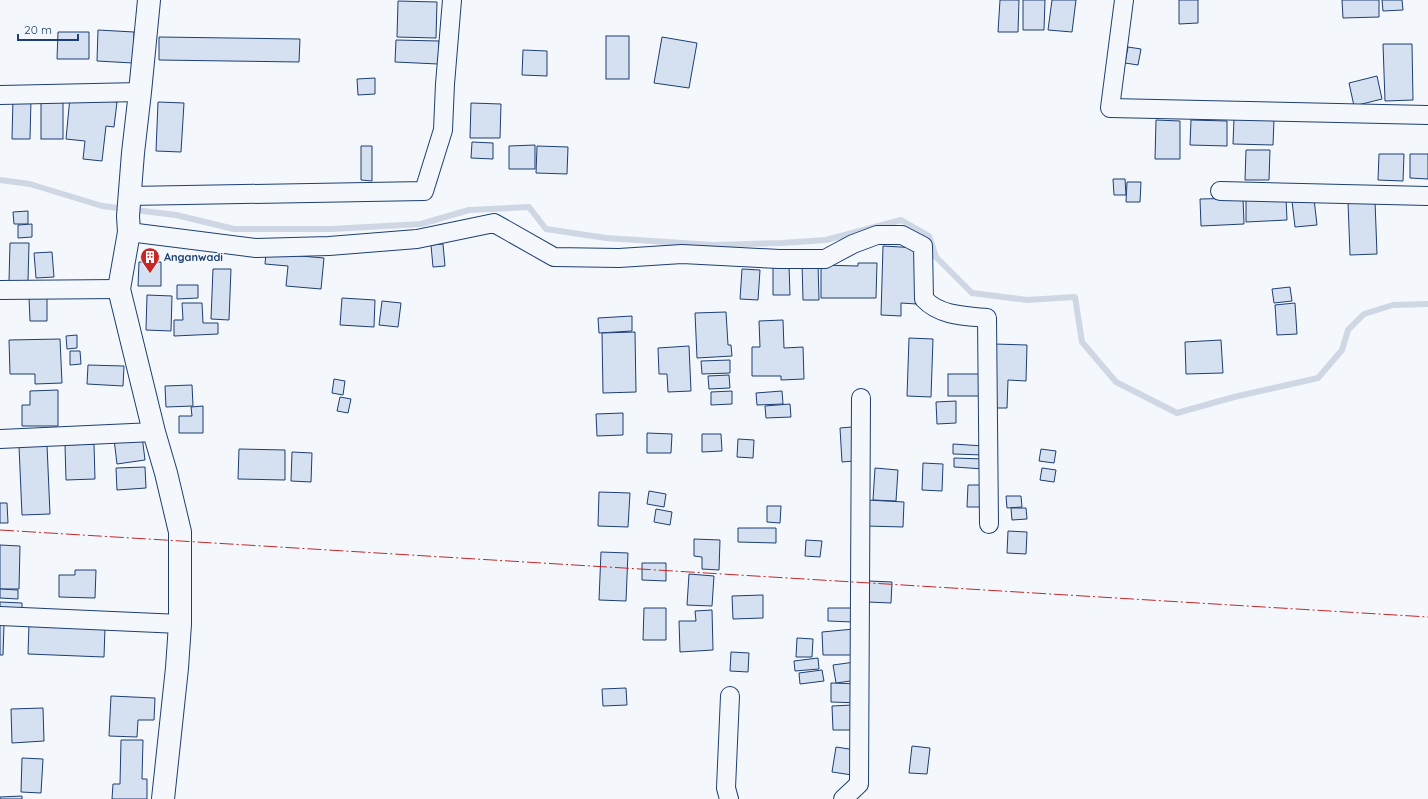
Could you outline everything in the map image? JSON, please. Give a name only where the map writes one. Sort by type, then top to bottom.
[{"type":"street","points":[[149,0],[140,92],[132,153],[128,215],[119,289],[180,532],[180,624],[177,668],[163,799]]},
{"type":"street","points":[[128,215],[424,190],[443,130],[452,0]]},
{"type":"street","points":[[1124,0],[1110,108],[1428,115]]},
{"type":"street","points":[[0,95],[140,92]]},
{"type":"street","points":[[1220,191],[1428,196]]},
{"type":"street","points":[[128,215],[256,248],[329,246],[417,239],[494,223],[554,257],[619,258],[682,254],[779,259],[825,259],[853,244],[877,235],[902,235],[924,246],[924,300],[932,307],[961,316],[987,318],[989,524]]},
{"type":"street","points":[[0,290],[119,289]]},
{"type":"street","points":[[843,799],[859,784],[861,398]]},
{"type":"street","points":[[0,439],[154,432]]},
{"type":"street","points":[[0,616],[180,624]]},
{"type":"street","points":[[729,799],[726,788],[730,696]]},
{"type":"building","points":[[1000,0],[1019,0],[1018,32],[998,32]]},
{"type":"building","points":[[1023,0],[1045,0],[1044,30],[1023,30]]},
{"type":"building","points":[[1052,0],[1076,0],[1072,32],[1048,30]]},
{"type":"building","points":[[1179,0],[1198,0],[1198,23],[1179,24]]},
{"type":"building","points":[[1342,0],[1379,0],[1379,17],[1343,18]]},
{"type":"building","points":[[1382,0],[1402,0],[1403,10],[1383,11]]},
{"type":"building","points":[[398,1],[437,2],[436,38],[397,37]]},
{"type":"building","points":[[98,30],[134,32],[133,63],[97,61]]},
{"type":"building","points":[[58,32],[89,32],[89,59],[57,59]]},
{"type":"building","points":[[606,36],[629,36],[629,79],[606,79]]},
{"type":"building","points":[[159,37],[300,39],[299,62],[159,60]]},
{"type":"building","points":[[662,37],[697,43],[689,88],[654,83]]},
{"type":"building","points":[[396,40],[439,41],[438,64],[395,62]]},
{"type":"building","points":[[1383,44],[1412,44],[1413,100],[1385,101]]},
{"type":"building","points":[[1128,47],[1141,49],[1138,65],[1125,63]]},
{"type":"building","points":[[523,50],[547,51],[547,76],[522,75]]},
{"type":"building","points":[[1377,76],[1382,99],[1354,106],[1349,83]]},
{"type":"building","points":[[375,78],[375,94],[358,95],[357,79]]},
{"type":"building","points":[[70,97],[117,102],[114,127],[106,126],[102,161],[83,159],[85,141],[66,139]]},
{"type":"building","points":[[13,98],[31,99],[30,139],[12,139]]},
{"type":"building","points":[[41,101],[63,101],[63,139],[41,139]]},
{"type":"building","points":[[158,102],[184,103],[181,152],[156,151]]},
{"type":"building","points":[[471,103],[501,104],[500,138],[470,138]]},
{"type":"building","points":[[1234,118],[1274,119],[1273,145],[1233,144]]},
{"type":"building","points":[[1156,120],[1180,121],[1180,159],[1155,159]]},
{"type":"building","points":[[1191,120],[1227,121],[1227,146],[1190,145]]},
{"type":"building","points":[[472,142],[493,143],[493,159],[471,158]]},
{"type":"building","points":[[535,145],[535,169],[509,169],[509,146]]},
{"type":"building","points":[[361,146],[372,146],[372,181],[361,180]]},
{"type":"building","points":[[537,146],[568,147],[567,174],[536,173]]},
{"type":"building","points":[[1246,150],[1270,150],[1269,180],[1245,180]]},
{"type":"building","points":[[1379,154],[1404,154],[1403,181],[1378,180]]},
{"type":"building","points":[[1410,154],[1428,154],[1428,179],[1410,178]]},
{"type":"building","points":[[1113,179],[1125,179],[1126,195],[1114,195]]},
{"type":"building","points":[[1127,182],[1141,182],[1140,202],[1126,202]]},
{"type":"building","points":[[1243,198],[1244,224],[1201,226],[1200,199]]},
{"type":"building","points":[[1286,199],[1287,220],[1246,222],[1246,200]]},
{"type":"building","points":[[1314,199],[1317,225],[1295,227],[1292,201]]},
{"type":"building","points":[[1375,201],[1377,254],[1350,255],[1348,202]]},
{"type":"building","points":[[28,211],[28,224],[14,224],[13,212]]},
{"type":"building","points":[[32,224],[32,237],[18,238],[18,225]]},
{"type":"building","points":[[10,243],[29,243],[28,281],[9,281]]},
{"type":"building","points":[[443,244],[445,266],[433,267],[431,245]]},
{"type":"building","points":[[883,246],[919,248],[917,304],[901,303],[901,316],[881,315]]},
{"type":"building","points":[[52,252],[54,277],[36,278],[34,253]]},
{"type":"building","points":[[266,253],[324,258],[321,289],[286,286],[288,266],[265,264]]},
{"type":"building","name":"Anganwadi","points":[[139,262],[161,262],[161,286],[138,286]]},
{"type":"building","points":[[802,263],[818,263],[819,300],[803,300]]},
{"type":"building","points":[[858,263],[877,263],[876,298],[821,298],[821,265],[858,266]]},
{"type":"building","points":[[773,265],[789,265],[790,295],[773,295]]},
{"type":"building","points":[[213,269],[231,269],[229,320],[211,319]]},
{"type":"building","points":[[742,269],[760,270],[758,300],[740,299]]},
{"type":"building","points":[[177,285],[198,285],[198,298],[177,299]]},
{"type":"building","points":[[1290,287],[1292,301],[1274,303],[1272,289]]},
{"type":"building","points":[[147,295],[172,296],[171,331],[146,330]]},
{"type":"building","points":[[47,296],[47,321],[30,321],[29,297]]},
{"type":"building","points":[[342,298],[375,300],[374,327],[340,325]]},
{"type":"building","points":[[382,301],[401,303],[398,327],[379,325]]},
{"type":"building","points":[[182,303],[202,303],[203,323],[218,323],[218,334],[174,336],[174,320],[183,320]]},
{"type":"building","points":[[1295,303],[1297,334],[1277,335],[1275,305]]},
{"type":"building","points":[[726,312],[728,345],[731,345],[732,356],[697,358],[695,313]]},
{"type":"building","points":[[632,316],[632,331],[599,333],[598,318]]},
{"type":"building","points":[[783,320],[784,348],[803,347],[804,379],[781,380],[781,376],[752,376],[752,347],[760,347],[759,321]]},
{"type":"building","points":[[635,332],[636,392],[603,393],[602,333]]},
{"type":"building","points":[[77,335],[77,348],[67,349],[66,336]]},
{"type":"building","points":[[909,338],[933,339],[931,397],[907,396]]},
{"type":"building","points":[[60,339],[62,383],[35,384],[35,374],[10,374],[9,340]]},
{"type":"building","points":[[1221,340],[1223,373],[1186,374],[1185,342]]},
{"type":"building","points":[[995,344],[1027,345],[1026,381],[1008,380],[1007,408],[992,408]]},
{"type":"building","points":[[689,346],[691,391],[668,392],[667,374],[659,374],[658,348]]},
{"type":"building","points":[[70,351],[80,351],[81,364],[70,365]]},
{"type":"building","points":[[730,360],[730,373],[702,374],[701,361]]},
{"type":"building","points":[[88,365],[124,366],[123,386],[87,384]]},
{"type":"building","points":[[948,374],[984,374],[984,396],[948,396]]},
{"type":"building","points":[[729,375],[730,388],[709,389],[708,376]]},
{"type":"building","points":[[334,379],[345,381],[343,395],[332,393]]},
{"type":"building","points":[[192,385],[193,406],[166,407],[165,386]]},
{"type":"building","points":[[58,390],[58,426],[22,426],[22,405],[30,405],[30,391]]},
{"type":"building","points":[[732,391],[732,404],[711,405],[711,392]]},
{"type":"building","points":[[782,391],[783,404],[757,405],[756,393]]},
{"type":"building","points":[[340,397],[351,399],[348,413],[337,411]]},
{"type":"building","points":[[956,401],[956,423],[937,424],[936,402]]},
{"type":"building","points":[[790,404],[791,417],[766,418],[765,406]]},
{"type":"building","points":[[203,406],[203,433],[179,433],[179,416],[192,416],[191,407]]},
{"type":"building","points":[[623,413],[623,435],[597,436],[596,414]]},
{"type":"building","points":[[852,427],[854,461],[842,462],[840,428]]},
{"type":"building","points":[[647,433],[672,434],[671,453],[647,453]]},
{"type":"building","points":[[702,434],[721,434],[722,451],[702,452]]},
{"type":"building","points":[[142,436],[145,460],[117,464],[114,439]]},
{"type":"building","points":[[738,439],[754,440],[753,458],[737,457]]},
{"type":"building","points":[[94,444],[95,479],[66,480],[65,445]]},
{"type":"building","points":[[953,444],[984,446],[983,455],[953,454]]},
{"type":"building","points":[[47,445],[50,514],[22,515],[19,446]]},
{"type":"building","points":[[239,449],[285,450],[285,480],[238,479]]},
{"type":"building","points":[[1041,449],[1056,451],[1054,463],[1039,461]]},
{"type":"building","points":[[292,452],[312,453],[311,482],[291,481]]},
{"type":"building","points":[[954,458],[985,459],[984,469],[954,467]]},
{"type":"building","points":[[923,463],[943,464],[942,491],[922,490]]},
{"type":"building","points":[[145,467],[146,488],[117,490],[116,468]]},
{"type":"building","points":[[875,468],[898,470],[896,501],[873,500]]},
{"type":"building","points":[[1042,468],[1056,470],[1054,482],[1040,480]]},
{"type":"building","points":[[968,485],[985,485],[984,507],[967,507]]},
{"type":"building","points":[[649,491],[666,494],[664,507],[647,504]]},
{"type":"building","points":[[599,492],[630,493],[628,527],[598,526]]},
{"type":"building","points":[[1006,496],[1021,496],[1022,507],[1007,508]]},
{"type":"building","points":[[867,500],[904,502],[903,527],[866,526]]},
{"type":"building","points":[[0,503],[7,503],[8,523],[0,523]]},
{"type":"building","points":[[767,506],[781,506],[780,523],[767,522]]},
{"type":"building","points":[[1011,508],[1026,508],[1027,519],[1012,520]]},
{"type":"building","points":[[656,509],[672,512],[670,525],[654,522]]},
{"type":"building","points":[[738,528],[776,528],[776,543],[738,542]]},
{"type":"building","points":[[1008,531],[1027,532],[1026,554],[1007,553]]},
{"type":"building","points":[[694,539],[720,540],[719,570],[702,569],[702,557],[694,556]]},
{"type":"building","points":[[806,540],[822,541],[820,557],[805,556]]},
{"type":"building","points":[[0,545],[20,546],[19,589],[0,589]]},
{"type":"building","points":[[601,552],[628,553],[626,601],[599,600]]},
{"type":"building","points":[[642,563],[666,563],[666,581],[642,580]]},
{"type":"building","points":[[75,570],[96,570],[95,598],[59,597],[59,575],[75,575]]},
{"type":"building","points":[[689,574],[714,576],[712,606],[687,605]]},
{"type":"building","points":[[869,581],[892,582],[891,603],[868,602]]},
{"type":"building","points":[[0,589],[18,590],[18,599],[0,598]]},
{"type":"building","points":[[763,595],[763,618],[733,619],[732,596]]},
{"type":"building","points":[[0,602],[22,603],[22,612],[0,611]]},
{"type":"building","points":[[644,608],[666,608],[666,640],[643,640]]},
{"type":"building","points":[[828,608],[854,608],[853,622],[828,621]]},
{"type":"building","points":[[712,610],[713,650],[680,652],[679,621],[696,621],[695,611]]},
{"type":"building","points":[[29,624],[105,627],[104,657],[28,654]]},
{"type":"building","points":[[0,625],[4,625],[3,655],[0,655]]},
{"type":"building","points":[[854,629],[855,655],[823,655],[822,632]]},
{"type":"building","points":[[797,638],[813,639],[812,657],[796,657]]},
{"type":"building","points":[[731,652],[749,653],[748,672],[730,671]]},
{"type":"building","points":[[818,658],[819,669],[795,671],[794,661]]},
{"type":"building","points":[[855,662],[858,680],[836,683],[833,665]]},
{"type":"building","points":[[822,670],[824,681],[800,684],[799,673]]},
{"type":"building","points":[[831,683],[861,684],[860,703],[831,702]]},
{"type":"building","points":[[626,688],[627,705],[603,706],[602,689]]},
{"type":"building","points":[[111,696],[155,698],[154,720],[138,720],[137,737],[109,736]]},
{"type":"building","points":[[853,705],[854,730],[833,730],[832,706]]},
{"type":"building","points":[[43,708],[44,741],[12,743],[11,709]]},
{"type":"building","points":[[121,740],[143,740],[142,779],[147,779],[147,799],[112,799],[113,784],[120,784]]},
{"type":"building","points":[[912,746],[930,748],[927,774],[909,773]]},
{"type":"building","points":[[836,747],[856,750],[852,775],[832,772]]},
{"type":"building","points":[[22,758],[43,759],[41,793],[21,792]]},
{"type":"building","points":[[22,796],[22,799],[0,799],[0,797]]},
{"type":"waterway","points":[[0,180],[30,184],[102,206],[176,215],[234,229],[332,229],[421,224],[469,210],[529,207],[546,229],[606,238],[713,245],[826,240],[901,220],[929,236],[936,257],[972,293],[1027,300],[1075,297],[1082,342],[1116,382],[1177,413],[1234,397],[1318,378],[1342,350],[1348,330],[1364,314],[1393,305],[1428,304]]},
{"type":"power","points":[[0,530],[1428,617]]},
{"type":"place","name":"Anganwadi","points":[[150,274]]}]
